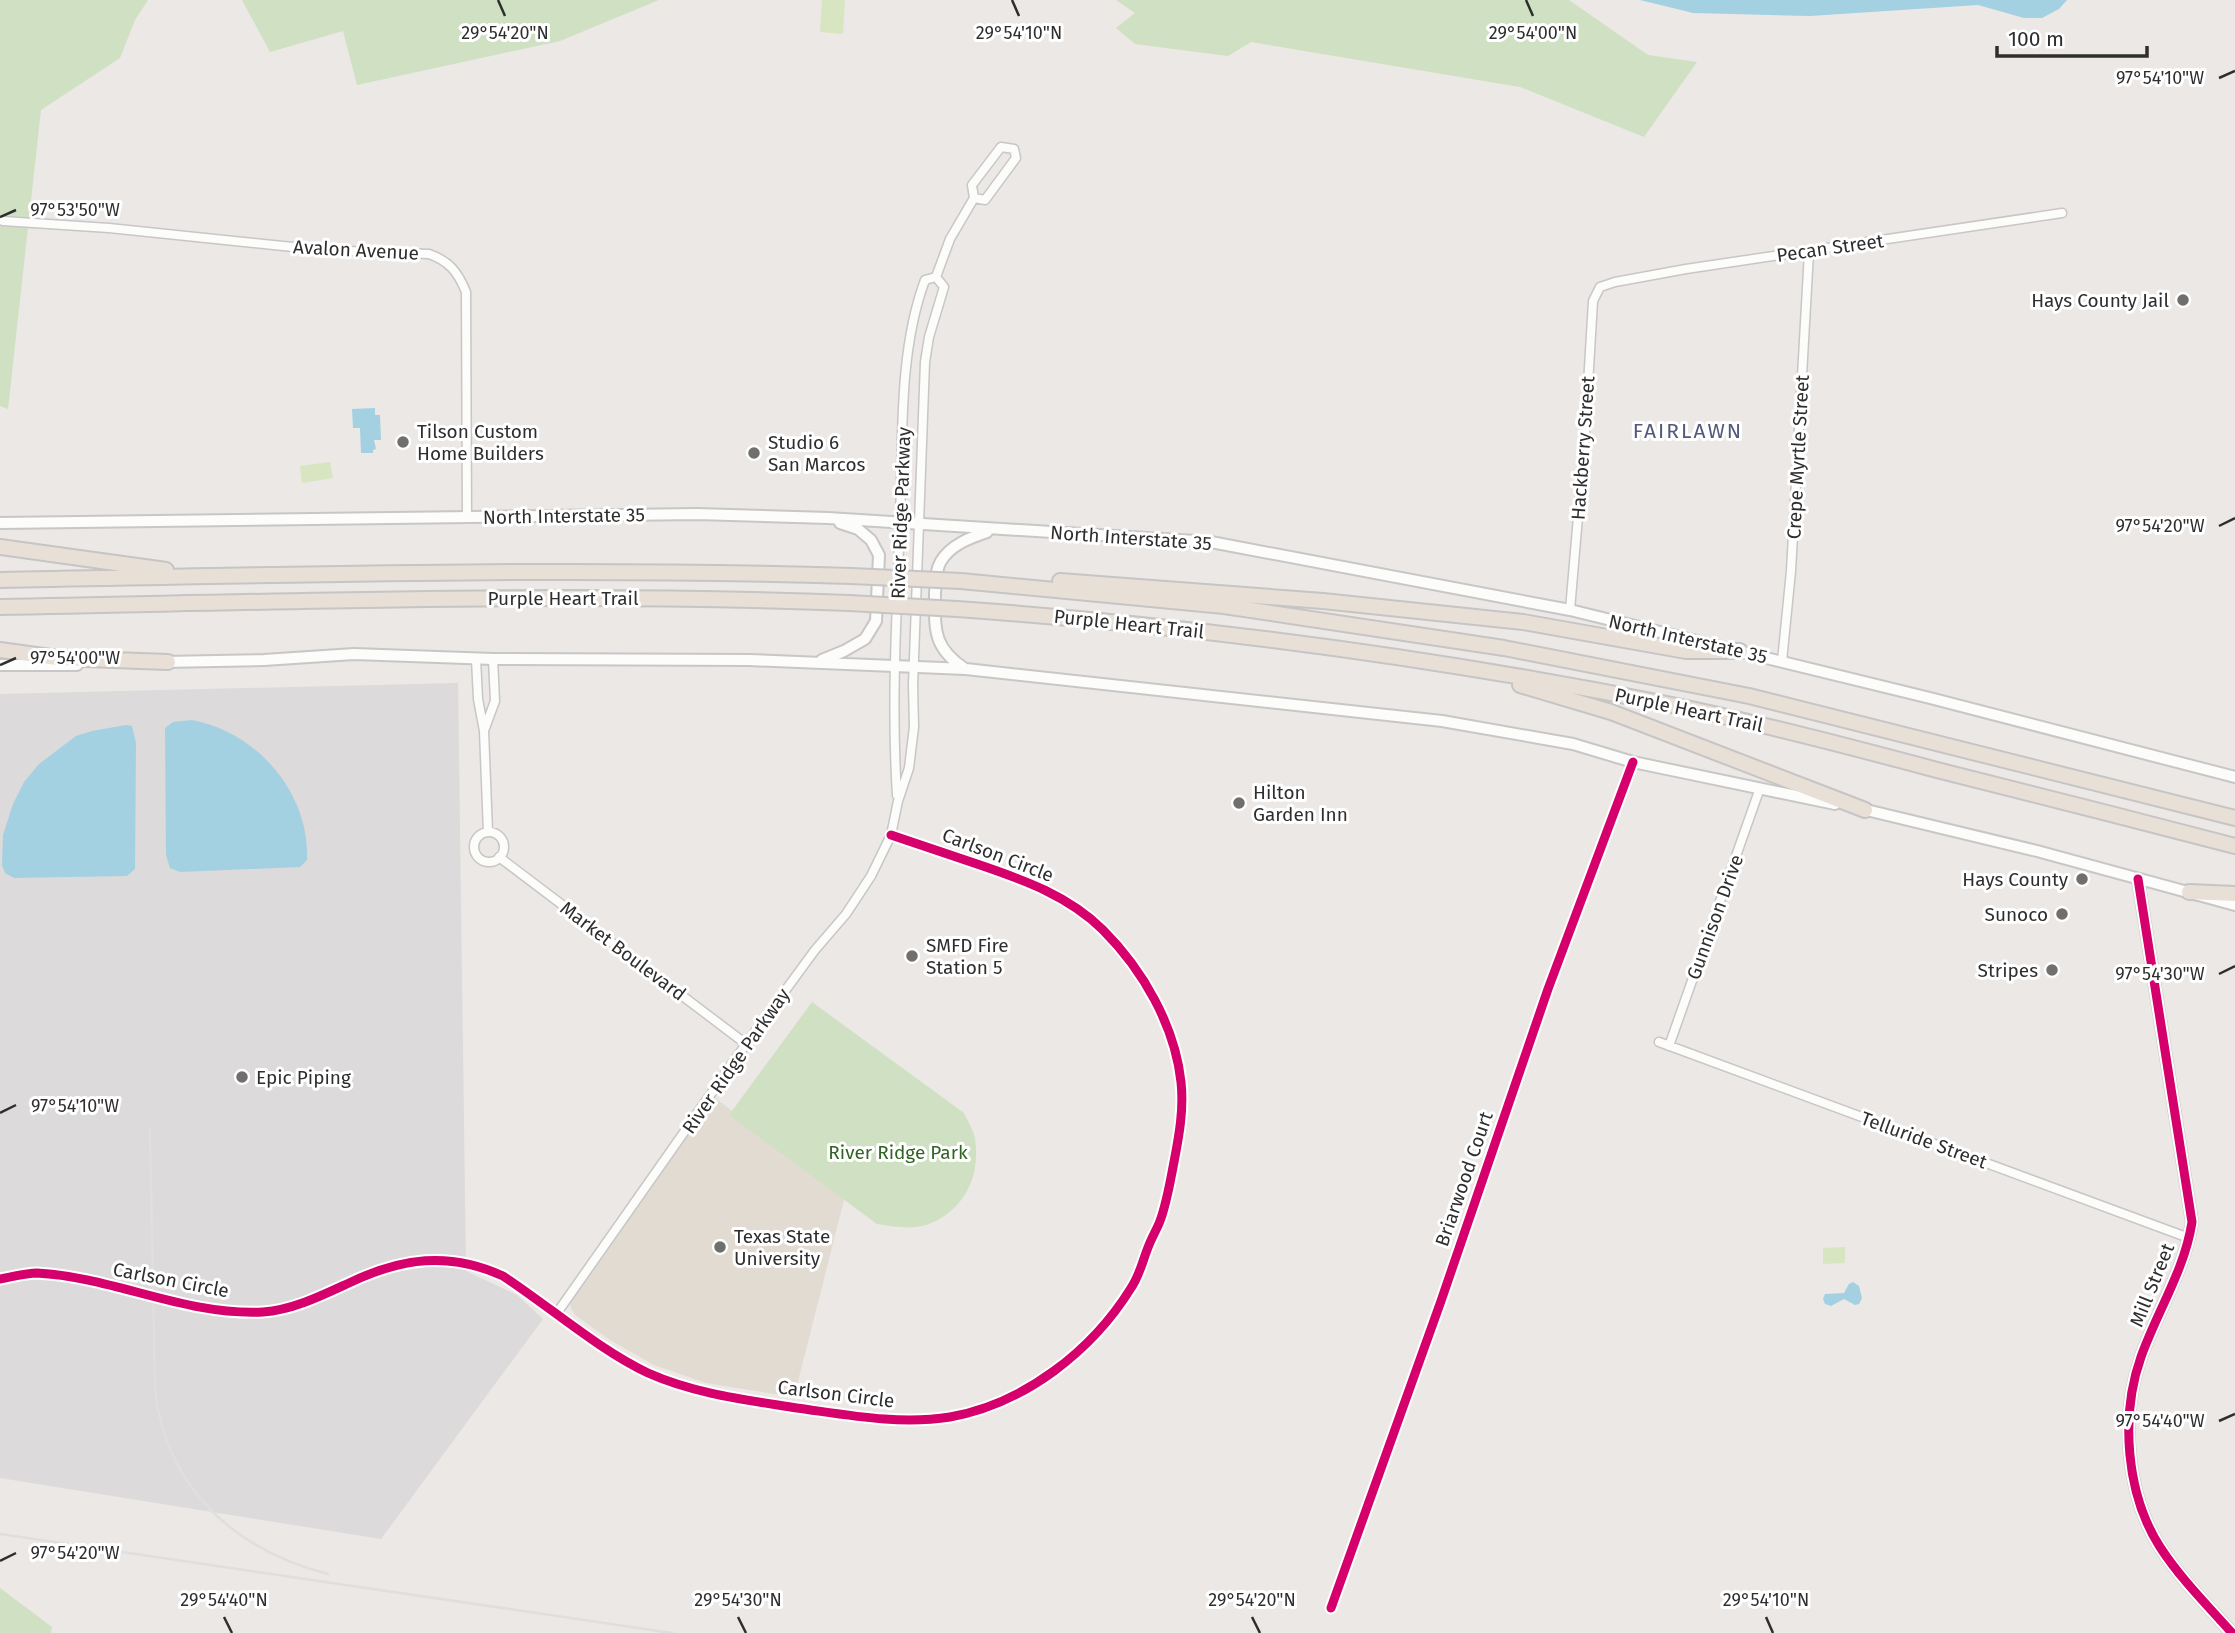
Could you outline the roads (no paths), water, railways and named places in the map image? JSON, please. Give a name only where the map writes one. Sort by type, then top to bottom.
[{"type":"highway","points":[[0,547],[216,576]]},
{"type":"highway","name":"Purple Heart Trail","points":[[0,580],[667,571],[961,581],[1224,607],[1504,648],[1761,698],[2235,818]]},
{"type":"highway","points":[[961,581],[994,578],[1090,583],[1323,601],[1523,622],[1686,651],[1740,651]]},
{"type":"highway","name":"Purple Heart Trail","points":[[0,607],[568,598],[741,599],[957,609],[1189,629],[1566,684],[1693,710],[1819,739],[2235,846]]},
{"type":"highway","points":[[0,650],[58,658],[168,662]]},
{"type":"highway","points":[[1451,666],[1612,712],[1865,810]]},
{"type":"highway","points":[[2189,892],[2235,894]]},
{"type":"main road","name":"North Interstate 35","points":[[0,523],[697,514],[828,518],[1211,542],[1570,611],[1782,661],[2235,777]]},
{"type":"main road","points":[[817,662],[865,639],[876,621],[879,555],[871,540],[858,529],[828,518]]},
{"type":"main road","points":[[966,669],[950,659],[942,649],[935,631],[936,572],[941,561],[960,543],[993,530]]},
{"type":"main road","points":[[0,665],[264,660],[354,654],[476,659],[817,662],[966,669],[1442,721],[1573,744],[1633,762],[1865,810],[2038,851],[2235,905]]},
{"type":"main road","name":"Mill Street","points":[[2138,879],[2192,1222],[2189,1238],[2140,1359],[2134,1383],[2129,1434],[2132,1471],[2147,1522],[2158,1544],[2170,1563],[2232,1633]]},
{"type":"street","name":"River Ridge Parkway","points":[[936,277],[950,239],[975,198],[972,186],[1001,147],[1014,149],[1016,158],[997,186],[985,200],[975,198]]},
{"type":"street","name":"Pecan Street","points":[[1600,287],[1686,270],[2062,213]]},
{"type":"street","name":"Avalon Avenue","points":[[3,221],[109,228],[322,250],[429,254],[443,259],[455,270],[466,292],[467,517]]},
{"type":"street","name":"Crepe Myrtle Street","points":[[1782,661],[1791,571],[1809,252]]},
{"type":"street","name":"River Ridge Parkway","points":[[898,801],[894,727],[895,666],[910,340],[925,280],[936,277]]},
{"type":"street","name":"River Ridge Parkway","points":[[557,1313],[815,950],[846,914],[871,876],[891,835],[909,768],[914,727],[925,362],[943,287],[936,277]]},
{"type":"street","name":"Hackberry Street","points":[[1570,611],[1593,302],[1600,287]]},
{"type":"street","name":"Market Boulevard","points":[[476,659],[478,699],[485,731],[488,832]]},
{"type":"street","name":"Market Boulevard","points":[[485,731],[495,701],[493,659]]},
{"type":"street","name":"Briarwood Court","points":[[1331,1608],[1548,989],[1633,762]]},
{"type":"street","name":"Gunnison Drive","points":[[1669,1046],[1760,788]]},
{"type":"street","name":"Market Boulevard","points":[[488,832],[497,834],[502,841],[503,850],[499,857],[487,861],[476,854],[475,841],[480,835],[488,832]]},
{"type":"street","name":"Carlson Circle","points":[[0,1279],[34,1273],[64,1276],[205,1309],[265,1312],[302,1303],[381,1270],[420,1260],[460,1261],[503,1276],[646,1372],[693,1390],[783,1406],[897,1421],[951,1416],[985,1407],[1016,1394],[1054,1373],[1089,1340],[1133,1285],[1166,1203],[1181,1120],[1181,1080],[1172,1039],[1153,999],[1126,956],[1102,928],[1066,901],[1030,882],[891,835]]},
{"type":"street","name":"Market Boulevard","points":[[499,857],[747,1044]]},
{"type":"street","name":"Telluride Street","points":[[1659,1042],[2189,1238]]},
{"type":"water","points":[[1640,0],[2067,0],[2059,9],[2042,18],[2024,18],[1978,5],[1810,16],[1693,13]]},
{"type":"water","points":[[375,408],[375,415],[380,415],[381,440],[374,440],[376,449],[373,453],[361,453],[360,428],[353,428],[352,409]]},
{"type":"water","points":[[192,720],[216,727],[238,738],[258,752],[275,769],[289,789],[306,835],[307,860],[300,867],[180,872],[170,868],[166,855],[165,728],[173,722]]},
{"type":"water","points":[[132,726],[136,743],[135,869],[127,876],[14,878],[5,873],[2,865],[3,835],[13,804],[24,782],[39,764],[76,736]]},
{"type":"water","points":[[1853,1282],[1859,1286],[1862,1298],[1859,1304],[1855,1305],[1844,1299],[1831,1306],[1825,1304],[1825,1294],[1844,1293]]},
{"type":"railway","points":[[150,1130],[155,1391],[162,1426],[174,1458],[190,1486],[211,1510],[236,1531],[263,1549],[328,1574]]},
{"type":"railway","points":[[0,1534],[672,1633]]},
{"type":"place","name":"Hays County Jail","points":[[2183,300]]},
{"type":"place","name":"Tilson Custom Home Builders","points":[[403,442]]},
{"type":"place","name":"Studio 6 San Marcos","points":[[754,453]]},
{"type":"place","name":"Hilton Garden Inn","points":[[1239,803]]},
{"type":"place","name":"Hays County","points":[[2082,879]]},
{"type":"place","name":"Sunoco","points":[[2062,914]]},
{"type":"place","name":"SMFD Fire Station 5","points":[[912,956]]},
{"type":"place","name":"Stripes","points":[[2052,970]]},
{"type":"place","name":"Epic Piping","points":[[242,1077]]},
{"type":"place","name":"Texas State University","points":[[720,1247]]},
{"type":"district","name":"FAIRLAWN","points":[[1688,431]]},
{"type":"park label","name":"River Ridge Park","points":[[898,1152]]}]
